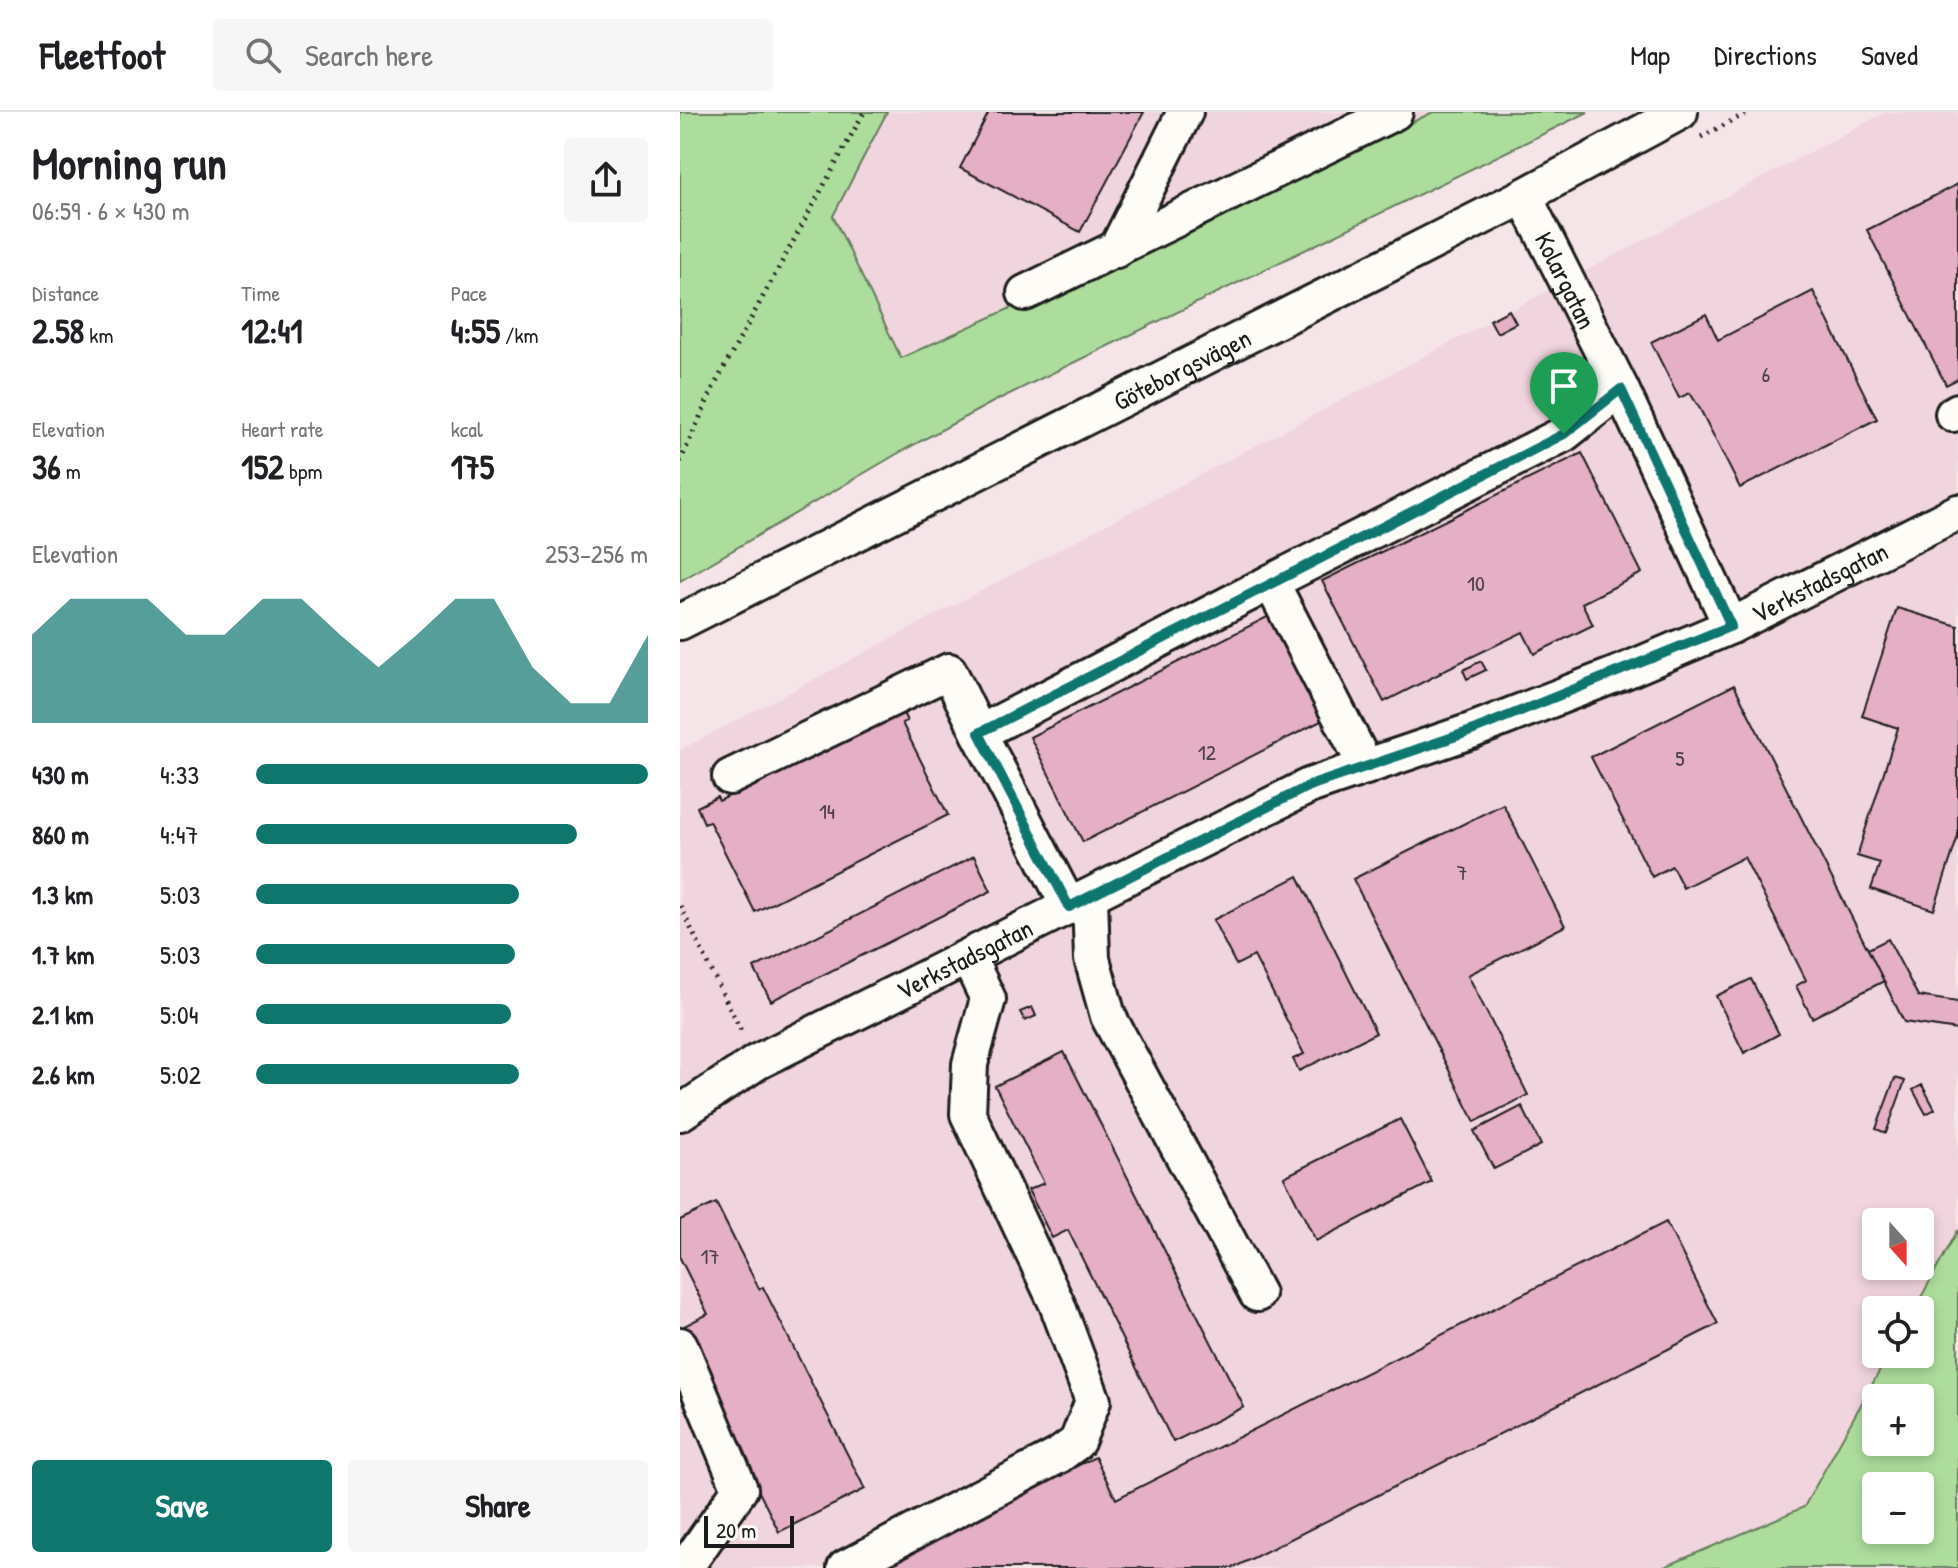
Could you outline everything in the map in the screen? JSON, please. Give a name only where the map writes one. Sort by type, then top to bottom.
[{"type":"street","points":[[1116,250],[1185,112]]},
{"type":"street","points":[[1025,293],[1395,112]]},
{"type":"street","name":"Göteborgsvägen","points":[[680,622],[1524,196],[1680,112]]},
{"type":"street","name":"Kolargatan","points":[[1524,196],[1621,389],[1731,626]]},
{"type":"street","points":[[979,733],[1564,434],[1621,389]]},
{"type":"street","name":"Verkstadsgatan","points":[[680,1113],[757,1062],[1309,786],[1485,726],[1731,626],[1958,512]]},
{"type":"street","points":[[1271,582],[1366,767]]},
{"type":"street","points":[[730,777],[949,671],[979,733],[1079,902],[1108,1016],[1257,1294]]},
{"type":"street","points":[[845,1568],[1058,1456],[1077,1442],[1093,1401],[1057,1304],[968,1114],[970,1064],[988,999],[968,957]]},
{"type":"street","points":[[680,1345],[740,1489],[685,1568]]},
{"type":"path","points":[[680,462],[713,388],[864,112]]},
{"type":"path","points":[[680,906],[757,1062]]},
{"type":"shaded area","points":[[887,112],[1433,112],[1323,166],[900,358],[832,216]]},
{"type":"shaded area","points":[[1886,112],[1958,112],[1958,1230],[1934,1274],[1934,1208],[1862,1208],[1862,1280],[1930,1280],[1922,1296],[1862,1296],[1862,1368],[1881,1368],[1872,1384],[1862,1384],[1862,1403],[1804,1507],[1662,1568],[680,1568],[680,750]]},
{"type":"green space","points":[[680,112],[887,112],[833,216],[901,358],[1323,166],[1433,112],[1588,112],[993,402],[902,451],[680,581]]},
{"type":"green space","points":[[1958,1230],[1958,1568],[1662,1568],[1804,1507],[1862,1403],[1862,1456],[1934,1456],[1934,1384],[1872,1384],[1881,1368],[1934,1368],[1934,1296],[1922,1296],[1930,1280],[1934,1280],[1934,1274]]},
{"type":"building","points":[[989,112],[1144,112],[1080,232],[960,168]]},
{"type":"building","points":[[1958,184],[1958,379],[1946,385],[1867,230]]},
{"type":"building","points":[[1813,291],[1877,419],[1740,488],[1700,409],[1690,393],[1679,398],[1651,342],[1706,314],[1718,340]]},
{"type":"building","points":[[1509,310],[1516,323],[1497,333],[1490,320]]},
{"type":"building","points":[[1582,453],[1642,573],[1582,603],[1593,625],[1534,654],[1523,632],[1384,702],[1322,581]]},
{"type":"building","points":[[1897,608],[1958,626],[1958,836],[1934,910],[1871,889],[1880,863],[1857,856],[1898,728],[1862,716]]},
{"type":"building","points":[[1273,614],[1325,719],[1083,842],[1030,737]]},
{"type":"building","points":[[1481,661],[1486,670],[1467,679],[1463,670]]},
{"type":"building","points":[[1734,685],[1884,981],[1812,1018],[1796,986],[1806,980],[1744,857],[1683,888],[1672,866],[1652,877],[1591,757]]},
{"type":"building","points":[[899,705],[907,721],[902,723],[948,815],[755,912],[709,821],[704,823],[697,807],[717,797],[719,801],[752,785]]},
{"type":"building","points":[[1503,804],[1565,926],[1468,975],[1528,1095],[1475,1122],[1353,879]]},
{"type":"building","points":[[974,856],[991,891],[771,1001],[754,968]]},
{"type":"building","points":[[1298,876],[1376,1033],[1299,1071],[1293,1059],[1304,1054],[1254,956],[1236,965],[1213,920]]},
{"type":"building","points":[[1888,939],[1918,996],[1958,1002],[1958,1030],[1904,1022],[1868,949]]},
{"type":"building","points":[[1751,979],[1779,1034],[1744,1053],[1716,996]]},
{"type":"building","points":[[1032,1007],[1036,1016],[1025,1021],[1020,1012]]},
{"type":"building","points":[[1064,1052],[1244,1407],[1173,1442],[1068,1230],[1052,1238],[1028,1190],[1044,1183],[995,1086]]},
{"type":"building","points":[[1895,1078],[1905,1081],[1886,1133],[1876,1129]]},
{"type":"building","points":[[1922,1085],[1935,1109],[1926,1114],[1913,1090]]},
{"type":"building","points":[[1522,1106],[1541,1145],[1494,1169],[1474,1131]]},
{"type":"building","points":[[1400,1119],[1432,1182],[1316,1241],[1284,1177]]},
{"type":"building","points":[[716,1203],[759,1289],[763,1287],[865,1489],[779,1532],[680,1333],[680,1328],[708,1314],[680,1258],[680,1220]]},
{"type":"building","points":[[1666,1222],[1718,1324],[1233,1568],[873,1568],[1095,1457],[1116,1499]]},
{"type":"route","points":[[1621,389],[1731,626],[1471,731],[1309,786],[1069,907],[979,733],[1564,434],[1621,389]]}]
